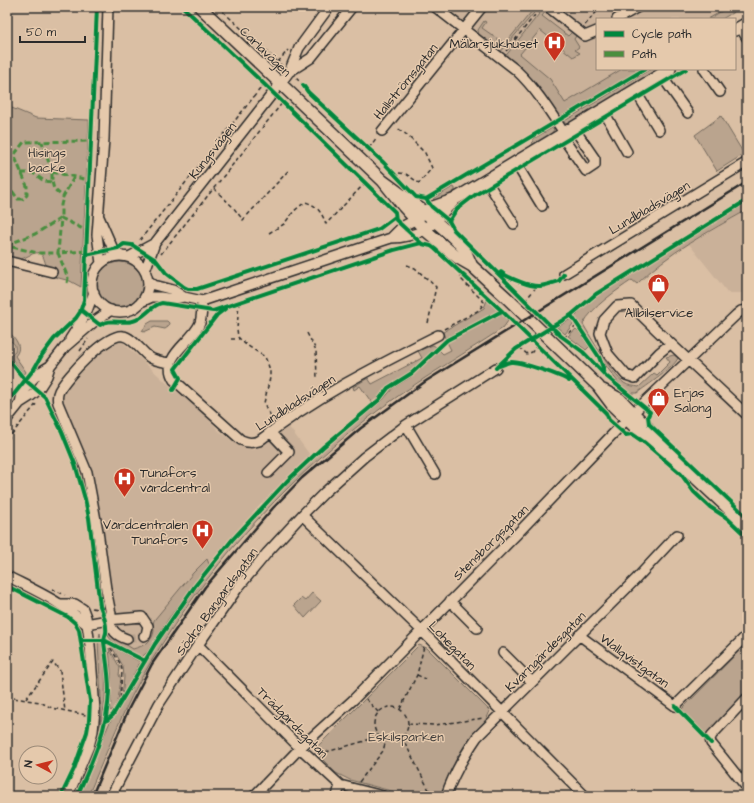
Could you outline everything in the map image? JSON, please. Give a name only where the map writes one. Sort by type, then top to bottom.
[{"type":"main road","name":"Carlavägen","points":[[200,7],[287,98],[383,181],[409,200],[420,216],[425,230],[458,258],[472,266],[598,386],[613,406],[630,416],[641,433],[670,454],[747,526]]},
{"type":"main road","points":[[420,216],[432,207],[455,199],[666,72]]},
{"type":"main road","points":[[425,230],[455,199]]},
{"type":"main road","name":"Carlavägen","points":[[420,216],[434,221],[465,250],[472,266]]},
{"type":"street","points":[[101,263],[97,235],[104,139],[108,7]]},
{"type":"street","name":"Kungsvägen","points":[[145,271],[153,258],[155,243],[273,85],[286,70],[299,48],[329,7]]},
{"type":"street","name":"Kungsvägen","points":[[286,70],[311,58],[352,7]]},
{"type":"street","points":[[435,7],[516,70],[537,92],[566,132]]},
{"type":"street","points":[[548,7],[585,36],[596,31]]},
{"type":"street","points":[[619,18],[638,7]]},
{"type":"street","name":"Hallströmsgatan","points":[[382,131],[464,30],[478,8]]},
{"type":"street","points":[[741,27],[747,38]]},
{"type":"street","points":[[299,48],[311,58]]},
{"type":"street","points":[[705,70],[720,92]]},
{"type":"street","points":[[666,72],[688,113]]},
{"type":"street","points":[[635,90],[659,130]]},
{"type":"street","points":[[603,110],[627,152]]},
{"type":"street","points":[[516,162],[542,206]]},
{"type":"street","name":"Lundbladsvägen","points":[[564,274],[747,162]]},
{"type":"street","points":[[486,180],[514,224]]},
{"type":"street","points":[[99,216],[112,249],[139,263],[145,271],[148,280],[147,291],[141,302]]},
{"type":"street","points":[[391,238],[403,226],[420,216]]},
{"type":"street","points":[[148,280],[154,285],[174,290],[184,297],[202,301],[391,238],[413,236],[425,230]]},
{"type":"street","name":"Kungsvägen","points":[[125,256],[138,248],[155,243]]},
{"type":"street","points":[[125,256],[113,256],[101,263],[97,268],[93,276],[92,285],[101,304],[111,310],[124,312],[152,297],[173,299],[184,297]]},
{"type":"street","points":[[7,261],[52,272]]},
{"type":"street","points":[[7,419],[20,403],[22,394],[29,383],[40,372],[50,366],[66,347],[86,314],[94,292]]},
{"type":"street","points":[[86,624],[108,620],[111,614],[92,498],[86,472],[58,403],[57,395],[64,383],[89,354],[117,336],[122,335],[128,338],[154,360],[170,363],[171,359],[200,323],[202,301]]},
{"type":"street","points":[[670,344],[659,353],[635,378],[626,375],[608,354],[600,333],[604,320],[617,306],[631,305],[670,344],[747,415]]},
{"type":"street","points":[[66,347],[111,310]]},
{"type":"street","name":"Stensborgsgatan","points":[[254,796],[300,748],[360,693],[420,630],[521,530],[630,416],[736,315],[741,311],[747,310]]},
{"type":"street","name":"Lundbladsvägen","points":[[170,363],[170,374],[174,380],[241,440],[247,443],[254,443],[323,396],[438,335]]},
{"type":"street","name":"Södra Bangårdsgatan","points":[[111,796],[159,704],[237,589],[267,553],[325,492],[364,457],[406,425],[496,368]]},
{"type":"street","points":[[406,425],[435,474]]},
{"type":"street","points":[[268,473],[289,452],[270,432]]},
{"type":"street","name":"Lohegatan","points":[[302,515],[420,630],[583,796]]},
{"type":"street","name":"Kvarngärdesgatan","points":[[446,796],[465,754],[478,737],[677,535]]},
{"type":"street","points":[[7,576],[61,604],[86,624],[90,645],[95,710],[93,731],[89,746],[68,796]]},
{"type":"street","points":[[450,601],[477,628]]},
{"type":"street","points":[[127,639],[118,636],[112,630],[108,620],[142,617],[148,626],[146,635],[144,636]]},
{"type":"street","name":"Wallqvistgatan","points":[[579,635],[675,706],[747,635]]},
{"type":"street","name":"Trädgårdsgatan","points":[[198,645],[300,748],[340,785],[383,796]]},
{"type":"street","points":[[503,653],[532,682]]},
{"type":"street","points":[[747,698],[710,739],[711,743],[747,788]]},
{"type":"street","points":[[337,796],[340,785]]},
{"type":"path","points":[[153,258],[214,189],[287,98],[304,86],[218,7]]},
{"type":"path","points":[[500,58],[542,7]]},
{"type":"path","points":[[581,33],[585,25],[601,7]]},
{"type":"path","points":[[138,248],[286,70]]},
{"type":"path","points":[[259,79],[273,85],[287,98],[289,108]]},
{"type":"path","points":[[388,122],[407,135],[425,153],[432,168],[419,183],[406,174],[392,172]]},
{"type":"path","points":[[369,148],[382,131]]},
{"type":"path","points":[[363,143],[374,153]]},
{"type":"path","points":[[388,167],[397,177]]},
{"type":"path","points":[[214,189],[233,207],[243,220],[288,170]]},
{"type":"path","points":[[362,179],[370,188]]},
{"type":"path","points":[[269,233],[284,224],[294,211],[305,202],[311,203],[321,212],[326,224],[365,183]]},
{"type":"path","points":[[407,265],[415,268],[436,287],[428,324]]},
{"type":"path","points":[[456,268],[484,295]]},
{"type":"path","points":[[438,335],[439,332],[479,310],[484,302],[460,278],[461,273]]},
{"type":"path","points":[[525,301],[537,286]]},
{"type":"path","points":[[519,295],[529,305]]},
{"type":"path","points":[[244,300],[236,303],[238,337],[245,344],[265,357],[270,371],[270,378],[264,402],[267,410],[277,424]]},
{"type":"path","points":[[564,338],[578,326],[574,320]]},
{"type":"path","points":[[307,333],[316,350],[317,379]]},
{"type":"path","points":[[231,339],[240,339]]},
{"type":"path","points":[[532,340],[542,351]]},
{"type":"path","points":[[519,347],[527,354],[532,352],[537,345]]},
{"type":"path","points":[[49,587],[70,597]]},
{"type":"path","points":[[100,606],[104,621]]},
{"type":"path","points":[[90,607],[102,610]]},
{"type":"path","points":[[105,639],[114,645]]},
{"type":"path","points":[[105,639],[105,646]]},
{"type":"path","points":[[105,639],[121,665],[120,704]]},
{"type":"path","points":[[400,709],[417,675],[423,647],[430,640]]},
{"type":"path","points":[[26,699],[53,662],[60,671],[65,711]]},
{"type":"path","points":[[417,675],[426,679]]},
{"type":"path","points":[[116,709],[127,691]]},
{"type":"path","points":[[360,693],[378,712]]},
{"type":"path","points":[[7,697],[40,702],[52,708],[90,715]]},
{"type":"path","points":[[389,707],[400,709],[406,716],[408,724],[406,731],[402,737],[396,740],[386,740],[378,734],[374,723],[378,712],[383,708],[389,707]]},
{"type":"path","points":[[408,724],[435,724],[486,718],[493,721]]},
{"type":"path","points":[[311,758],[316,754],[365,741],[378,734]]},
{"type":"path","points":[[402,737],[432,796]]},
{"type":"path","points":[[356,789],[358,783],[383,751],[386,740]]},
{"type":"shaded area","name":"Mälarsjukhuset","points":[[445,7],[742,7],[724,18],[596,18],[596,70],[639,70],[559,117],[543,92]]},
{"type":"shaded area","points":[[747,210],[747,297],[743,293],[728,293],[689,244]]},
{"type":"shaded area","points":[[120,340],[171,387],[203,413],[219,431],[241,447],[254,450],[289,427],[310,455],[232,536],[209,564],[207,560],[193,573],[155,619],[154,631],[151,639],[144,646],[133,649],[109,634],[117,624],[119,616],[111,602],[106,552],[97,501],[93,485],[61,401],[65,389],[86,365],[103,349]]},
{"type":"green space","points":[[527,7],[539,7],[499,54],[479,36],[478,30],[484,21],[486,22],[482,28],[505,44],[532,11]]},
{"type":"green space","points":[[742,7],[724,18],[710,18],[722,11],[721,8]]},
{"type":"green space","points":[[543,9],[546,11],[542,16],[568,36],[572,32],[576,36],[574,39],[579,47],[575,50],[580,53],[573,57],[540,30],[520,54],[550,79],[565,103],[620,70],[639,70],[559,117],[543,92],[504,58]]},
{"type":"green space","points":[[649,70],[658,70],[575,121],[567,124],[563,122]]},
{"type":"green space","name":"Hisings backe","points":[[7,106],[36,118],[89,120],[81,287],[70,281],[55,277],[56,270],[46,266],[41,254],[34,253],[21,259],[10,259],[12,246],[7,245]]},
{"type":"green space","points":[[721,116],[744,154],[717,171],[695,135]]},
{"type":"green space","points":[[554,127],[549,136],[532,145],[533,139]]},
{"type":"green space","points":[[453,187],[455,188],[455,191],[435,202],[433,201],[434,198]]},
{"type":"green space","points":[[747,203],[747,210],[675,252],[637,284],[632,280],[612,294],[587,317],[583,324],[608,364],[619,378],[627,385],[639,387],[654,373],[657,375],[670,362],[666,357],[674,355],[678,358],[666,372],[637,393],[631,393],[625,389],[610,371],[575,317],[585,305],[596,296]]},
{"type":"green space","points":[[120,262],[133,266],[139,272],[143,285],[139,298],[133,304],[120,308],[107,304],[101,298],[97,285],[101,272],[107,266]]},
{"type":"green space","points":[[487,300],[497,309],[497,311],[445,338],[443,332],[484,308]]},
{"type":"green space","points":[[502,314],[508,321],[503,328],[417,383],[367,419],[304,472],[246,532],[194,596],[171,630],[140,681],[116,729],[88,796],[78,796],[109,724],[153,651],[221,556],[264,508],[310,462],[382,401],[393,388],[411,377],[439,350],[443,354],[451,350],[447,342]]},
{"type":"green space","points":[[571,319],[573,324],[565,334],[557,327]]},
{"type":"green space","points":[[152,321],[167,321],[169,323],[168,327],[165,329],[155,327],[144,332],[142,331],[147,324]]},
{"type":"green space","points":[[7,329],[17,342],[19,349],[15,356],[26,372],[24,375],[10,356],[15,352],[15,345],[7,340]]},
{"type":"green space","points":[[576,329],[589,347],[586,350],[568,336]]},
{"type":"green space","points":[[433,345],[436,347],[411,371],[388,387],[372,403],[360,386],[354,390],[353,387],[368,378],[372,384],[422,358],[418,351]]},
{"type":"green space","points":[[207,559],[209,564],[142,657],[112,641],[108,636],[109,634],[133,649],[144,645],[149,641],[154,631],[154,620],[193,573]]},
{"type":"green space","points":[[312,593],[321,601],[305,618],[294,605],[301,598],[305,601]]},
{"type":"green space","points":[[100,633],[104,657],[105,695],[104,708],[98,732],[101,718],[98,642]]},
{"type":"green space","points":[[747,643],[747,691],[705,735],[681,710]]},
{"type":"green space","name":"Eskilsparken","points":[[419,645],[427,648],[490,711],[483,724],[462,749],[440,796],[410,796],[350,780],[336,773],[320,757],[315,749]]},
{"type":"green space","points":[[112,647],[140,662],[122,697],[124,677],[123,666]]},
{"type":"green space","points":[[109,648],[120,668],[119,675],[121,679],[118,701],[114,709],[110,711],[112,687]]},
{"type":"tunnel","points":[[127,639],[144,636]]},
{"type":"railway","points":[[92,796],[129,708],[152,664],[205,587],[273,508],[302,478],[361,428],[426,381],[747,182]]},
{"type":"marked path","points":[[7,151],[14,155],[24,142],[91,141]]},
{"type":"marked path","points":[[21,173],[33,173],[44,181],[52,182],[52,172],[42,142]]},
{"type":"marked path","points":[[7,184],[18,199],[23,199],[27,195],[27,186],[14,155]]},
{"type":"marked path","points":[[52,172],[89,180]]},
{"type":"marked path","points":[[52,182],[54,189],[63,197],[74,177]]},
{"type":"marked path","points":[[7,245],[35,234],[61,218],[61,205],[63,197]]},
{"type":"marked path","points":[[12,247],[38,253],[58,253],[61,218],[87,231]]},
{"type":"marked path","points":[[67,283],[68,278],[58,253],[86,251]]},
{"type":"cycle path","points":[[7,403],[34,369],[54,339],[76,318],[80,312],[84,300],[97,7]]},
{"type":"cycle path","points":[[183,7],[395,212],[396,220],[422,244],[431,246],[435,249],[502,311],[606,413],[609,420],[626,435],[632,434],[645,443],[681,474],[694,492],[710,507],[727,518],[747,537]]},
{"type":"cycle path","points":[[303,85],[308,92],[384,163],[416,197],[426,199],[643,70]]},
{"type":"cycle path","points":[[449,221],[457,209],[475,195],[684,70]]},
{"type":"cycle path","points":[[426,199],[432,207],[449,221],[454,230],[561,336],[583,352],[606,376],[650,412],[648,416],[649,424],[747,517]]},
{"type":"cycle path","points":[[496,368],[516,349],[571,315],[596,294],[747,200]]},
{"type":"cycle path","points":[[86,255],[118,248],[124,244],[132,245],[156,260],[166,273],[184,287],[188,289],[197,289],[379,229],[395,217]]},
{"type":"cycle path","points":[[81,310],[100,325],[112,321],[133,321],[158,304],[162,303],[213,311],[394,250],[421,243]]},
{"type":"cycle path","points":[[501,272],[520,282],[536,286],[559,281],[564,274]]},
{"type":"cycle path","points":[[173,390],[180,378],[175,369],[217,315],[225,309]]},
{"type":"cycle path","points":[[105,722],[113,715],[155,644],[195,586],[232,540],[287,481],[323,447],[379,400],[388,388],[412,373],[447,340],[502,311]]},
{"type":"cycle path","points":[[571,315],[599,357],[604,370]]},
{"type":"cycle path","points":[[7,352],[9,360],[24,379],[45,397],[62,432],[75,464],[89,518],[100,606],[106,626],[104,642],[109,691],[106,718],[102,732],[77,796]]},
{"type":"cycle path","points":[[499,366],[510,362],[516,362],[541,369],[569,381]]},
{"type":"cycle path","points":[[7,586],[68,617],[75,623],[79,630],[90,701],[89,720],[87,732],[74,769],[61,796]]},
{"type":"cycle path","points":[[81,640],[104,640],[145,661]]},
{"type":"cycle path","points":[[675,706],[711,743]]},
{"type":"place","name":"Mälarsjukhuset","points":[[554,62]]},
{"type":"place","name":"Allbilservice","points":[[659,304]]},
{"type":"place","name":"Erjas Salong","points":[[658,418]]},
{"type":"place","name":"Tunafors vårdcentral","points":[[125,498]]},
{"type":"place","name":"Vårdcentralen Tunafors","points":[[203,550]]}]
